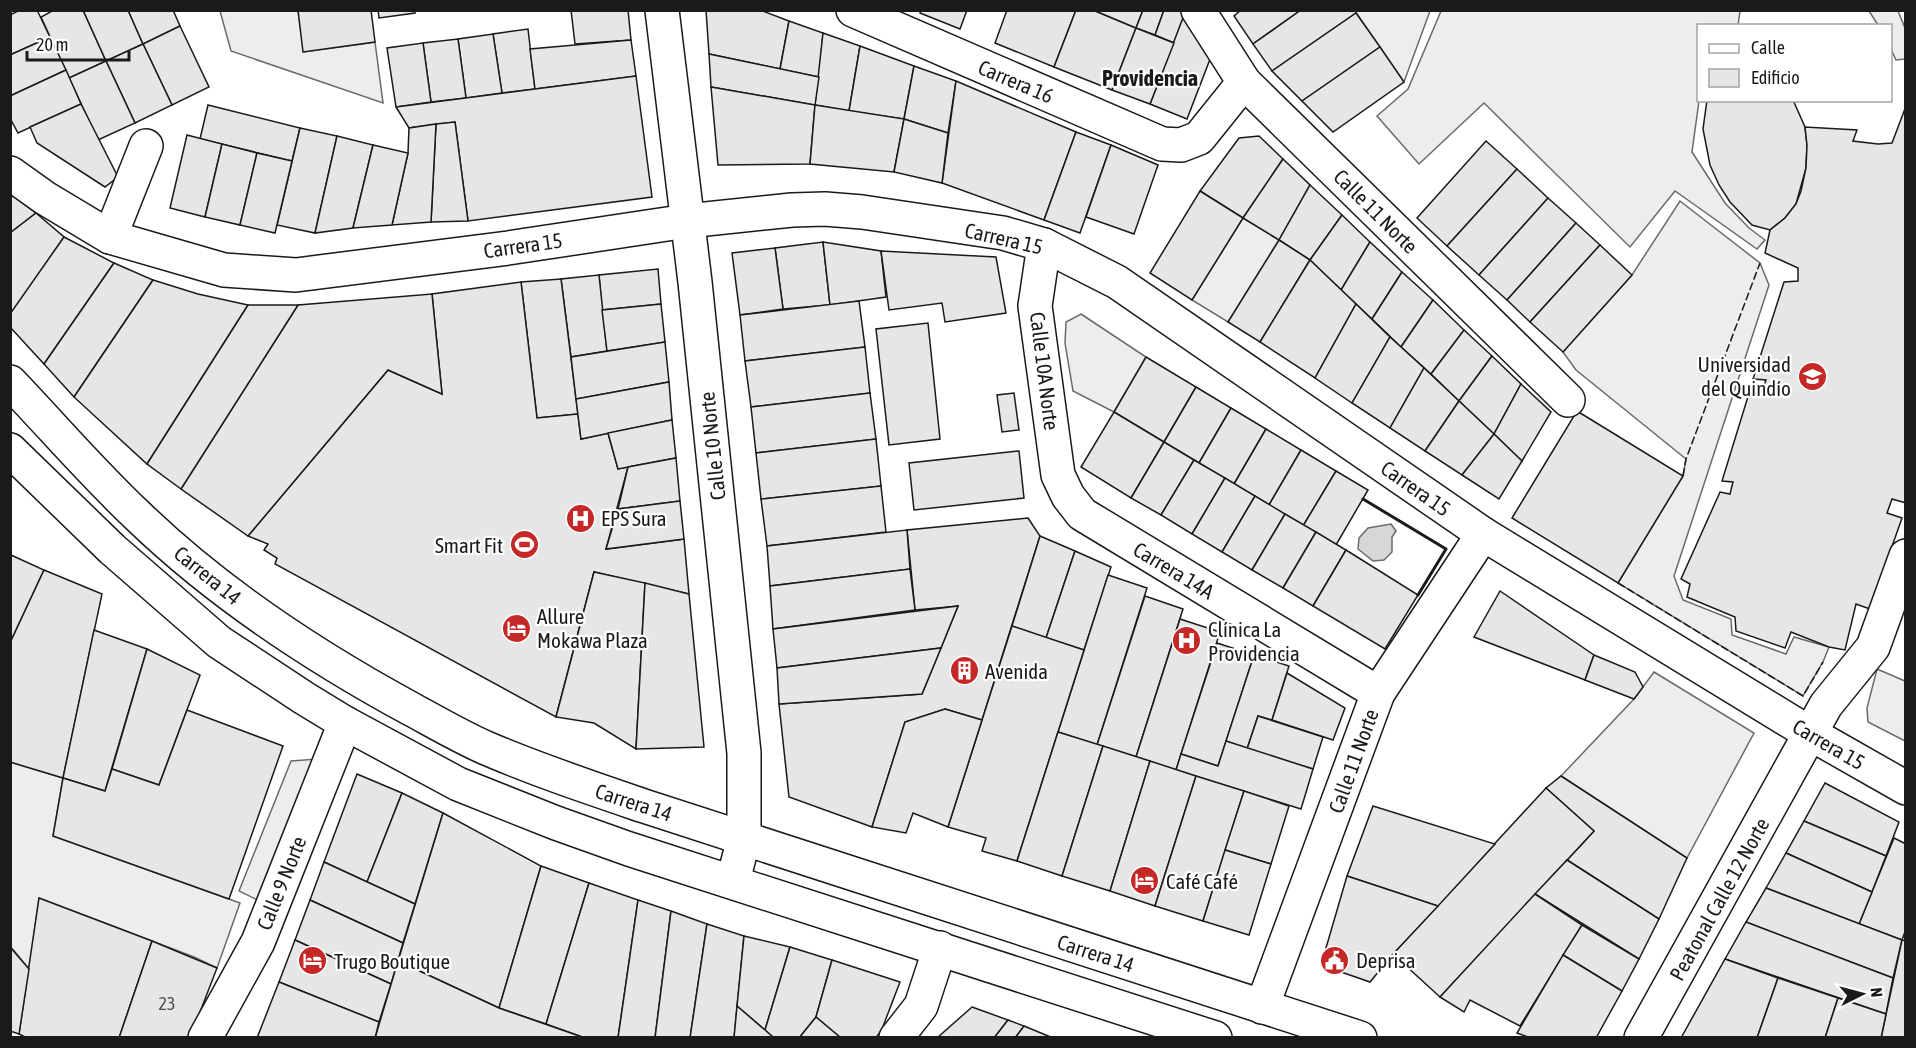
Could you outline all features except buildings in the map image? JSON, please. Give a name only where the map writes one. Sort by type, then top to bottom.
[{"type":"street","name":"Calle 10 Norte","points":[[662,10],[698,305],[744,753],[744,838],[733,881]]},
{"type":"street","name":"Carrera 16","points":[[853,10],[1162,144],[1181,145],[1198,138],[1244,82]]},
{"type":"street","name":"Calle 11 Norte","points":[[1197,10],[1244,82],[1568,400]]},
{"type":"street","points":[[110,237],[146,146]]},
{"type":"street","name":"Carrera 15","points":[[10,173],[45,198],[110,237],[224,270],[296,274],[508,248],[687,221],[792,210],[825,209],[862,212],[1003,233],[1044,245],[1116,282],[1483,534],[1804,747],[1905,788]]},
{"type":"street","name":"Calle 10A Norte","points":[[1044,245],[1035,306],[1058,475],[1068,496]]},
{"type":"street","name":"Carrera 14","points":[[10,382],[139,517],[243,603],[324,659],[380,692],[484,747],[591,788],[1360,1038]]},
{"type":"street","name":"Carrera 14","points":[[10,450],[112,549],[219,642],[345,723],[458,784],[566,827],[629,849],[1215,1038]]},
{"type":"street","name":"Carrera 14A","points":[[1068,496],[1082,514],[1378,693]]},
{"type":"street","name":"Calle 11 Norte","points":[[1262,1007],[1378,693],[1483,534]]},
{"type":"street","name":"Peatonal Calle 12 Norte","points":[[1641,1038],[1826,705],[1873,647],[1905,556]]},
{"type":"street","name":"Calle 9 Norte","points":[[205,1038],[258,942],[345,723]]},
{"type":"street","points":[[896,1038],[921,1005],[940,948]]},
{"type":"shaded area","points":[[220,11],[298,11],[304,52],[375,42],[383,103],[231,51]]},
{"type":"shaded area","points":[[1355,11],[1430,11],[1404,82]]},
{"type":"shaded area","points":[[1441,11],[1740,11],[1738,24],[1697,24],[1697,102],[1699,102],[1692,152],[1725,203],[1749,228],[1765,240],[1757,249],[1675,191],[1630,247],[1484,103],[1419,164],[1377,116],[1408,89]]},
{"type":"shaded area","points":[[1869,11],[1898,11],[1905,28],[1905,59],[1896,60],[1892,51],[1892,24],[1877,24]]},
{"type":"shaded area","points":[[1680,201],[1760,263],[1769,285],[1674,576],[1683,600],[1731,619],[1732,635],[1786,654],[1794,637],[1829,647],[1803,696],[1618,583],[1683,476],[1686,459],[1576,370],[1563,352],[1632,275]]},
{"type":"shaded area","points":[[1243,218],[1279,240],[1228,322],[1192,300]]},
{"type":"shaded area","points":[[1081,314],[1146,357],[1114,412],[1073,391],[1065,343],[1066,322]]},
{"type":"shaded area","points":[[1391,524],[1396,531],[1392,537],[1392,552],[1384,560],[1373,561],[1358,549],[1359,538],[1368,528]]},
{"type":"shaded area","points":[[1877,669],[1905,681],[1905,741],[1868,722],[1867,708]]},
{"type":"shaded area","points":[[1654,672],[1754,733],[1687,858],[1561,776],[1634,699]]},
{"type":"shaded area","points":[[331,758],[272,907],[239,891],[291,761]]},
{"type":"shaded area","points":[[10,762],[63,778],[53,836],[240,903],[217,968],[194,957],[39,898],[29,969],[11,947]]},
{"type":"fence","points":[[1683,476],[1686,459],[1760,263]]},
{"type":"fence","points":[[1618,583],[1803,696],[1823,662]]},
{"type":"wall","points":[[1363,499],[1446,549],[1418,595]]},
{"type":"place","name":"Universidad del Quindío","points":[[1812,376]]},
{"type":"place","name":"EPS Sura","points":[[580,518]]},
{"type":"place","name":"Smart Fit","points":[[524,545]]},
{"type":"place","name":"Allure Mokawa Plaza","points":[[516,628]]},
{"type":"place","name":"Clínica La Providencia","points":[[1187,641]]},
{"type":"place","name":"Avenida","points":[[964,671]]},
{"type":"place","name":"Café Café","points":[[1145,881]]},
{"type":"place","name":"Deprisa","points":[[1335,960]]},
{"type":"place","name":"Trugo Boutique","points":[[313,961]]},
{"type":"district","name":"Providencia","points":[[1150,78]]}]
